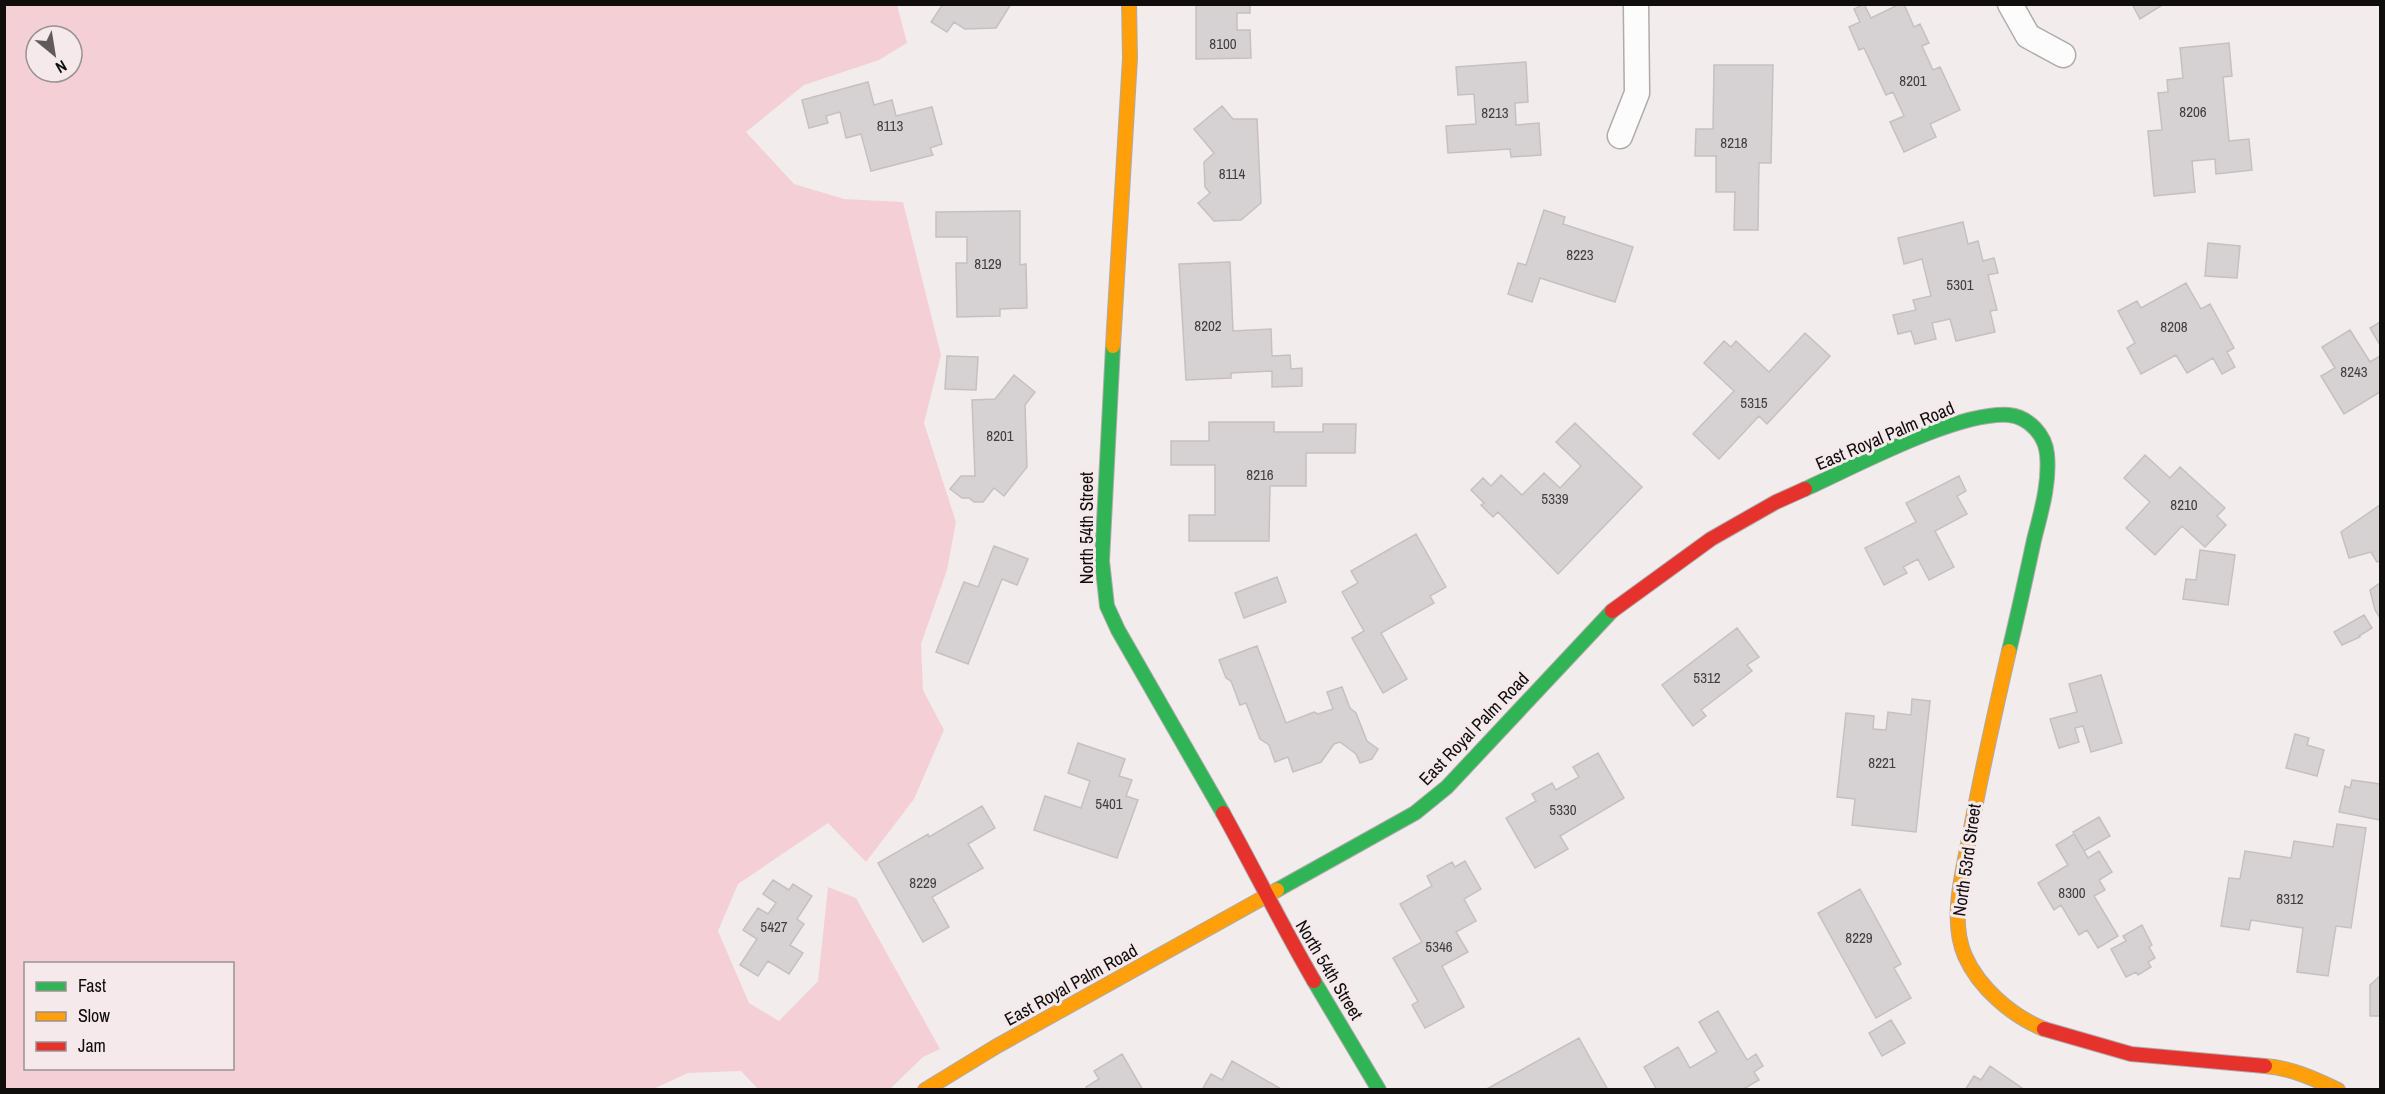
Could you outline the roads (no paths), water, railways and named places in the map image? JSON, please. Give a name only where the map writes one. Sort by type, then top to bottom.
[{"type":"street","name":"North 54th Street","points":[[1130,4],[1130,58],[1102,530],[1102,561],[1107,606],[1118,630],[1251,861],[1281,925],[1379,1089]]},
{"type":"street","points":[[1620,136],[1637,93],[1636,4]]},
{"type":"street","points":[[2010,4],[2028,36],[2062,55]]},
{"type":"street","name":"East Royal Palm Road","points":[[925,1089],[997,1046],[1415,813],[1468,767],[1618,605],[1711,538],[1776,502],[1925,435],[1975,418],[2010,415],[2031,423],[2039,433]]},
{"type":"street","name":"North 53rd Street","points":[[2039,433],[2047,452],[2047,484],[1978,789],[1960,891],[1958,927],[1965,956],[1981,980],[2004,1006],[2031,1024],[2056,1034],[2131,1054],[2279,1067],[2338,1089]]}]
